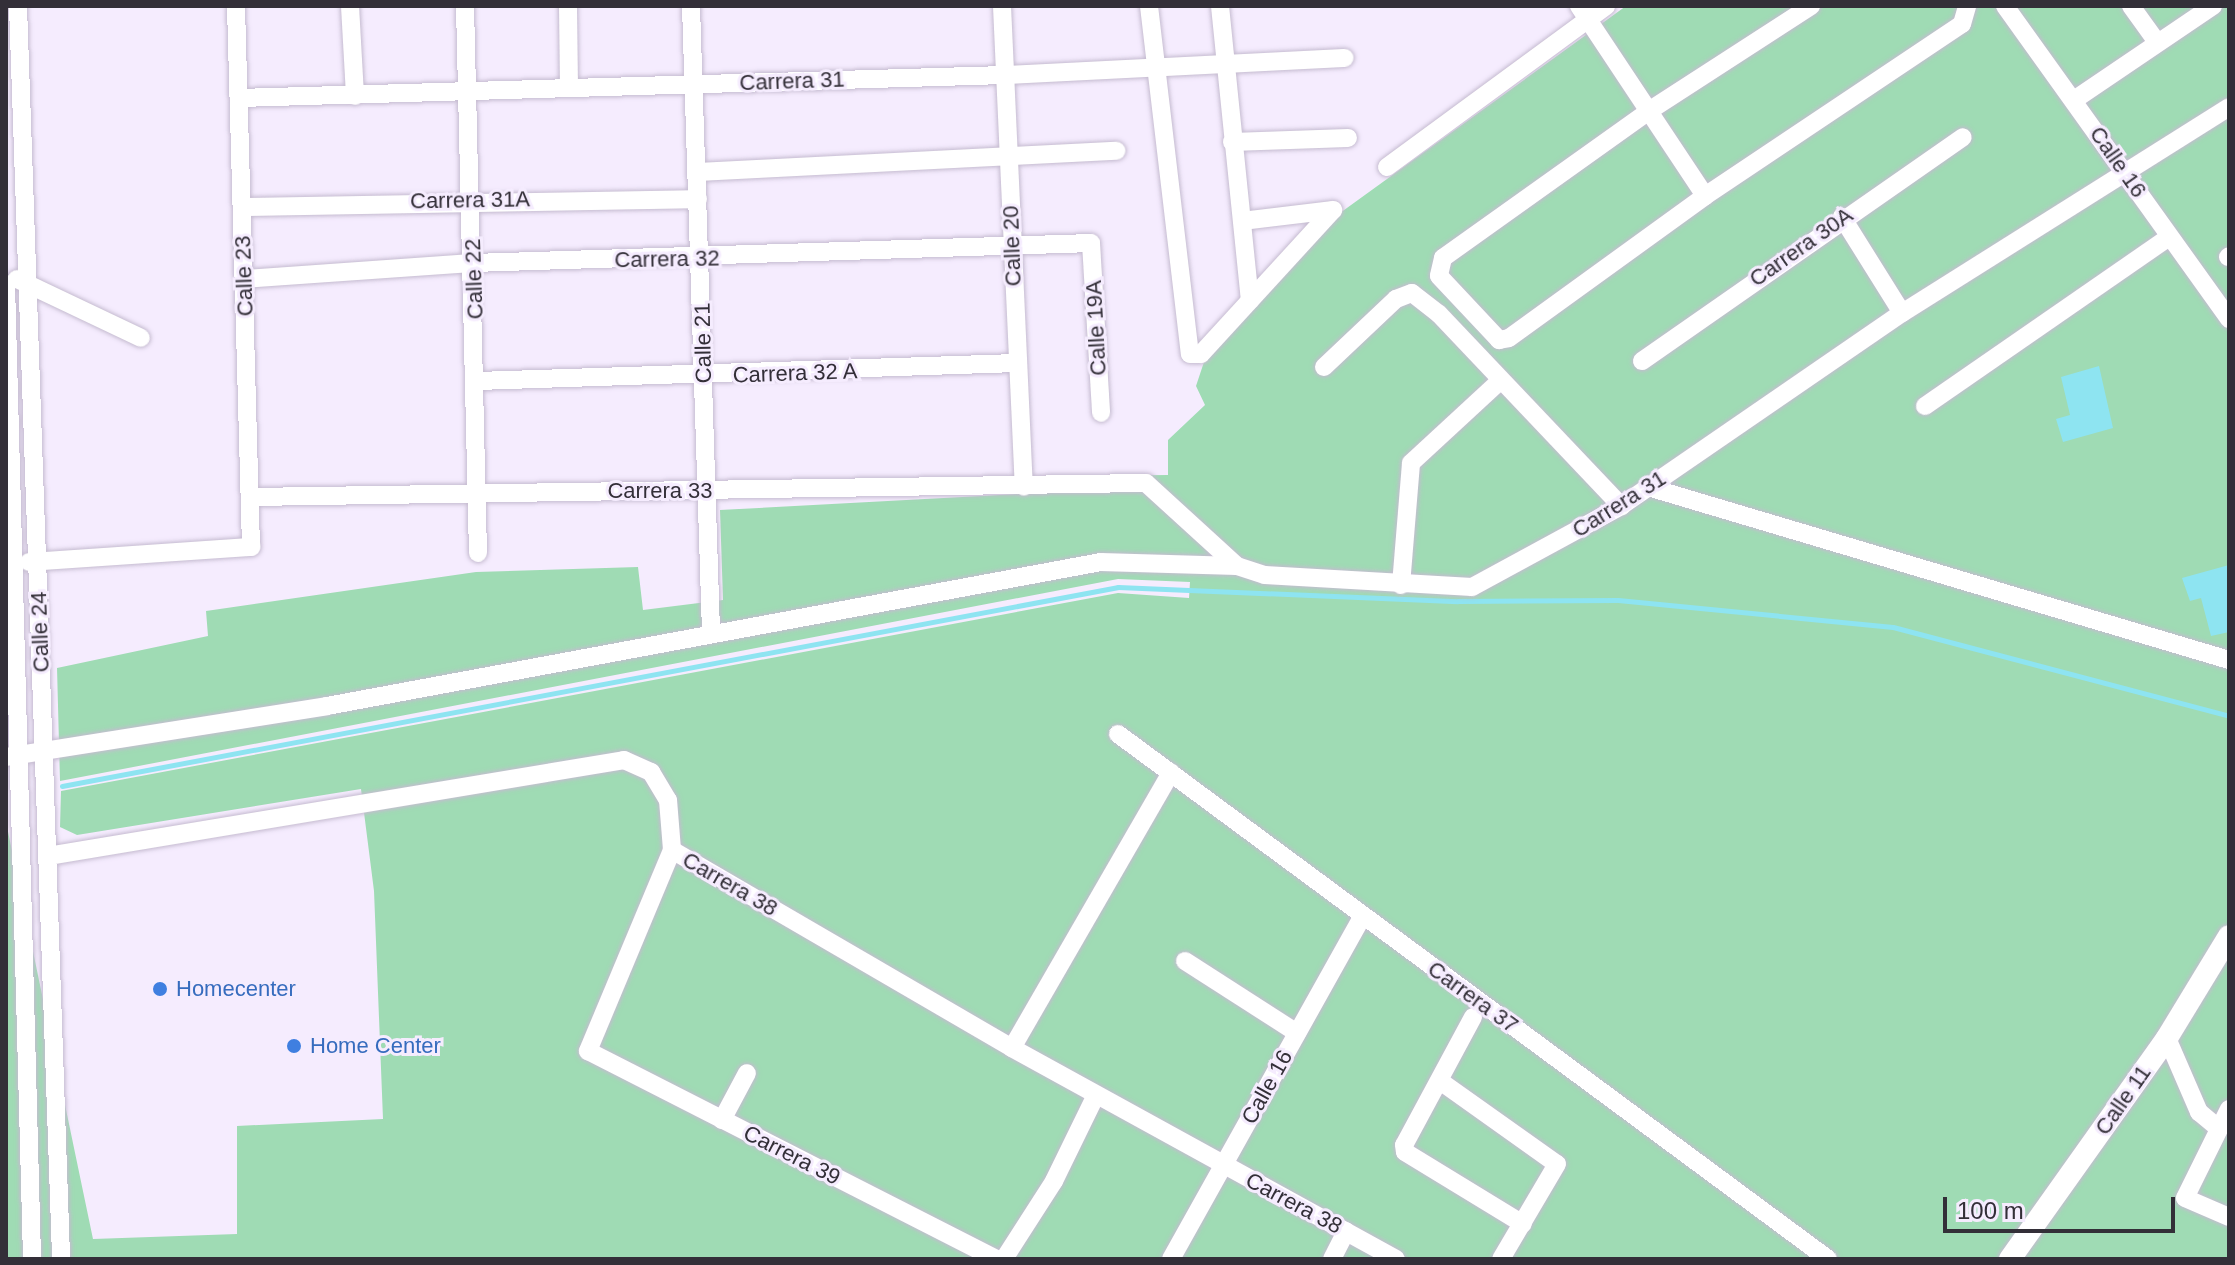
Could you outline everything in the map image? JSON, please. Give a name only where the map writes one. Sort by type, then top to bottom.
[{"type":"main road","name":"Calle 11","points":[[2010,1259],[2167,1038],[2229,936]]},
{"type":"street","name":"Calle 24","points":[[18,6],[13,106],[27,283],[61,1259]]},
{"type":"street","name":"Calle 23","points":[[38,562],[251,547],[236,6]]},
{"type":"street","points":[[350,6],[355,96]]},
{"type":"street","name":"Calle 22","points":[[465,6],[477,381],[478,553]]},
{"type":"street","points":[[568,6],[569,87]]},
{"type":"street","name":"Calle 21","points":[[691,6],[711,631]]},
{"type":"street","name":"Calle 20","points":[[1002,6],[1024,486]]},
{"type":"street","points":[[1149,6],[1190,354],[1201,354],[1333,210],[1242,221]]},
{"type":"street","points":[[1220,6],[1250,300]]},
{"type":"street","points":[[1387,167],[1583,12],[1606,6]]},
{"type":"street","points":[[1811,6],[1649,111],[1443,258],[1439,276],[1499,340],[1509,338],[1705,196],[1962,24],[1967,6]]},
{"type":"street","name":"Calle 16","points":[[2005,6],[2229,319]]},
{"type":"street","points":[[2131,6],[2157,42]]},
{"type":"street","points":[[2074,100],[2213,6]]},
{"type":"street","points":[[1583,12],[1705,196]]},
{"type":"street","name":"Carrera 31","points":[[239,98],[1006,75],[1345,58]]},
{"type":"street","name":"Carrera 31","points":[[1069,483],[1146,483],[1237,566],[1265,575],[1472,587],[1621,506],[1902,313],[2229,107]]},
{"type":"street","name":"Carrera 30A","points":[[1642,361],[1842,217],[1963,137]]},
{"type":"street","points":[[1232,142],[1348,138]]},
{"type":"street","points":[[697,172],[1116,151]]},
{"type":"street","name":"Carrera 31A","points":[[242,207],[472,199],[698,199]]},
{"type":"street","points":[[1842,217],[1902,313]]},
{"type":"street","points":[[1925,406],[2169,237]]},
{"type":"street","name":"Carrera 32","points":[[244,279],[473,263],[701,259],[1091,243]]},
{"type":"street","name":"Calle 19A","points":[[1091,243],[1101,413]]},
{"type":"street","points":[[6,275],[141,338]]},
{"type":"street","name":"Calle 24","points":[[6,284],[11,562],[19,710],[13,756],[21,823],[32,1259]]},
{"type":"street","points":[[1324,367],[1396,299],[1412,293],[1501,380],[1621,506]]},
{"type":"street","name":"Carrera 32 A","points":[[477,381],[703,377],[1017,363]]},
{"type":"street","points":[[1401,585],[1411,463],[1501,380]]},
{"type":"street","name":"Carrera 33","points":[[251,497],[479,491],[706,492],[1069,483]]},
{"type":"street","points":[[1648,487],[2229,660]]},
{"type":"street","points":[[11,562],[38,562]]},
{"type":"street","points":[[13,756],[327,706],[711,631],[1101,562],[1237,566]]},
{"type":"street","points":[[19,710],[30,718],[42,703]]},
{"type":"street","name":"Carrera 37","points":[[1118,734],[1828,1259]]},
{"type":"street","name":"Carrera 38","points":[[48,856],[624,760],[651,772],[668,800],[672,850],[1012,1048],[1396,1259]]},
{"type":"street","points":[[1012,1048],[1171,773]]},
{"type":"street","points":[[21,823],[30,816],[47,824]]},
{"type":"street","name":"Carrera 39","points":[[672,850],[588,1051],[997,1259]]},
{"type":"street","name":"Calle 16","points":[[1171,1259],[1363,916]]},
{"type":"street","points":[[1185,961],[1297,1033]]},
{"type":"street","points":[[1473,1017],[1404,1145],[1405,1152],[1523,1224]]},
{"type":"street","points":[[2167,1038],[2199,1112],[2219,1129]]},
{"type":"street","points":[[722,1120],[747,1073]]},
{"type":"street","points":[[1440,1081],[1557,1164],[1501,1259]]},
{"type":"street","points":[[1004,1259],[1054,1181],[1096,1095]]},
{"type":"street","points":[[2229,1109],[2185,1198],[2229,1217]]},
{"type":"street","points":[[1332,1259],[1346,1231]]},
{"type":"green space","points":[[1626,6],[2229,6],[2229,1259],[6,1259],[6,822],[93,1239],[237,1234],[237,1126],[383,1119],[374,891],[361,789],[77,835],[60,827],[61,791],[1118,593],[1189,598],[1190,582],[1118,579],[60,781],[57,668],[208,636],[206,611],[476,572],[638,567],[643,610],[723,600],[720,510],[1076,491],[1080,476],[1168,475],[1168,440],[1205,405],[1196,386],[1205,359],[1340,213]]},
{"type":"water","points":[[2099,366],[2113,428],[2063,442],[2056,419],[2070,415],[2061,377]]},
{"type":"water","points":[[2229,565],[2229,632],[2211,636],[2201,598],[2190,601],[2182,578]]},
{"type":"waterway","points":[[62,786],[1118,587],[1458,601],[1618,600],[1893,627],[2229,716]]},
{"type":"place","name":"Homecenter","points":[[160,989]]},
{"type":"place","name":"Home Center","points":[[294,1046]]}]
